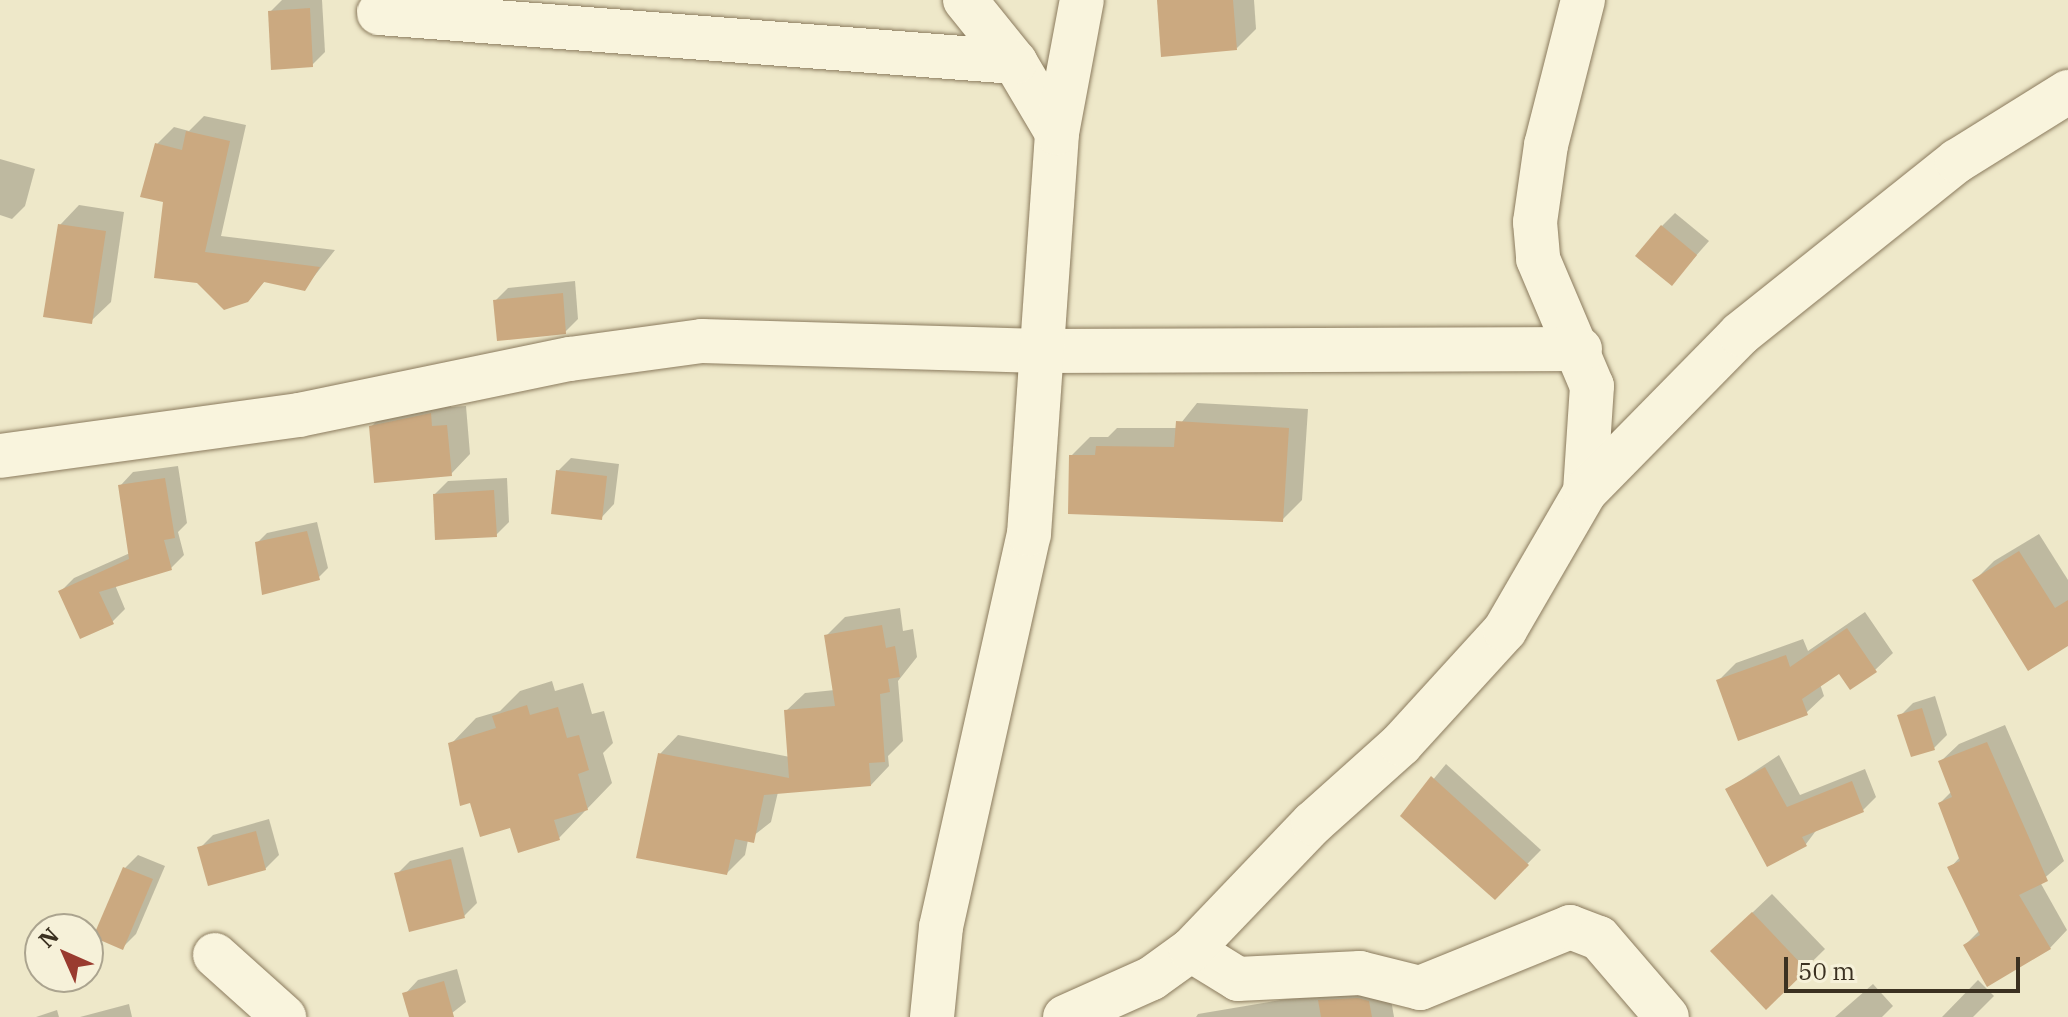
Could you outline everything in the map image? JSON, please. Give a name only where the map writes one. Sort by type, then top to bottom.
[{"type":"street","points":[[965,0],[1015,62],[1057,133]]},
{"type":"street","points":[[932,1017],[941,927],[1029,534],[1057,133],[1082,0]]},
{"type":"street","points":[[1583,0],[1546,145],[1535,222],[1538,259],[1580,349],[1592,386],[1593,423],[1585,492]]},
{"type":"street","points":[[379,13],[1015,62]]},
{"type":"street","points":[[1065,1017],[1152,978],[1191,950],[1473,669],[1527,595],[1585,492],[1740,334],[1797,284],[1957,161],[2068,92]]},
{"type":"street","points":[[0,456],[299,415],[570,359],[702,341],[1041,351],[1580,349]]},
{"type":"street","points":[[1191,950],[1238,979],[1360,973],[1420,988],[1570,927],[1599,938],[1667,1017]]},
{"type":"street","points":[[215,955],[284,1017]]},
{"type":"building","points":[[1157,0],[1233,0],[1237,50],[1161,57]]},
{"type":"building","points":[[310,8],[313,67],[271,70],[268,11]]},
{"type":"building","points":[[186,131],[230,141],[205,252],[320,267],[305,291],[264,282],[248,302],[224,310],[197,283],[154,278],[163,202],[140,197],[155,143],[182,150]]},
{"type":"building","points":[[58,224],[106,231],[92,324],[43,317]]},
{"type":"building","points":[[1661,225],[1697,255],[1672,286],[1635,256]]},
{"type":"building","points":[[563,293],[566,334],[497,341],[493,300]]},
{"type":"building","points":[[431,413],[432,426],[447,425],[452,476],[374,483],[369,426]]},
{"type":"building","points":[[1176,421],[1289,428],[1283,522],[1068,514],[1069,455],[1095,455],[1096,446],[1174,447]]},
{"type":"building","points":[[556,470],[607,476],[602,520],[551,514]]},
{"type":"building","points":[[165,478],[175,538],[164,540],[172,570],[99,592],[114,624],[80,639],[58,591],[129,559],[118,485]]},
{"type":"building","points":[[494,490],[497,537],[435,540],[433,494]]},
{"type":"building","points":[[307,531],[320,580],[262,595],[255,542]]},
{"type":"building","points":[[2019,551],[2055,608],[2068,600],[2068,646],[2028,671],[1972,580]]},
{"type":"building","points":[[882,625],[886,648],[895,646],[900,677],[888,679],[890,692],[880,694],[885,762],[869,763],[871,786],[764,795],[754,843],[735,839],[727,875],[636,858],[658,753],[789,778],[784,710],[835,706],[824,635]]},
{"type":"building","points":[[1847,628],[1877,672],[1850,690],[1839,674],[1802,699],[1808,715],[1738,741],[1716,680],[1786,655],[1790,667]]},
{"type":"building","points":[[527,705],[530,715],[558,707],[567,738],[579,735],[589,770],[578,774],[588,810],[554,820],[560,840],[518,853],[510,828],[480,837],[470,803],[460,806],[448,743],[496,728],[492,716]]},
{"type":"building","points":[[1922,708],[1935,750],[1911,757],[1897,715]]},
{"type":"building","points":[[1987,742],[2048,881],[2019,895],[2051,949],[1987,987],[1963,945],[1980,935],[1947,867],[1960,861],[1938,803],[1952,797],[1938,761]]},
{"type":"building","points":[[1765,767],[1787,807],[1852,781],[1864,812],[1802,837],[1807,846],[1767,867],[1725,789]]},
{"type":"building","points":[[1431,776],[1529,865],[1495,900],[1400,816]]},
{"type":"building","points":[[256,831],[266,870],[208,886],[197,847]]},
{"type":"building","points":[[451,859],[465,918],[409,932],[394,873]]},
{"type":"building","points":[[123,867],[153,879],[123,950],[104,942],[103,913]]},
{"type":"building","points":[[1752,912],[1807,970],[1766,1010],[1710,951]]},
{"type":"building","points":[[444,981],[454,1017],[409,1017],[402,993]]},
{"type":"building","points":[[1358,998],[1369,1001],[1372,1017],[1321,1017],[1318,1000]]}]
